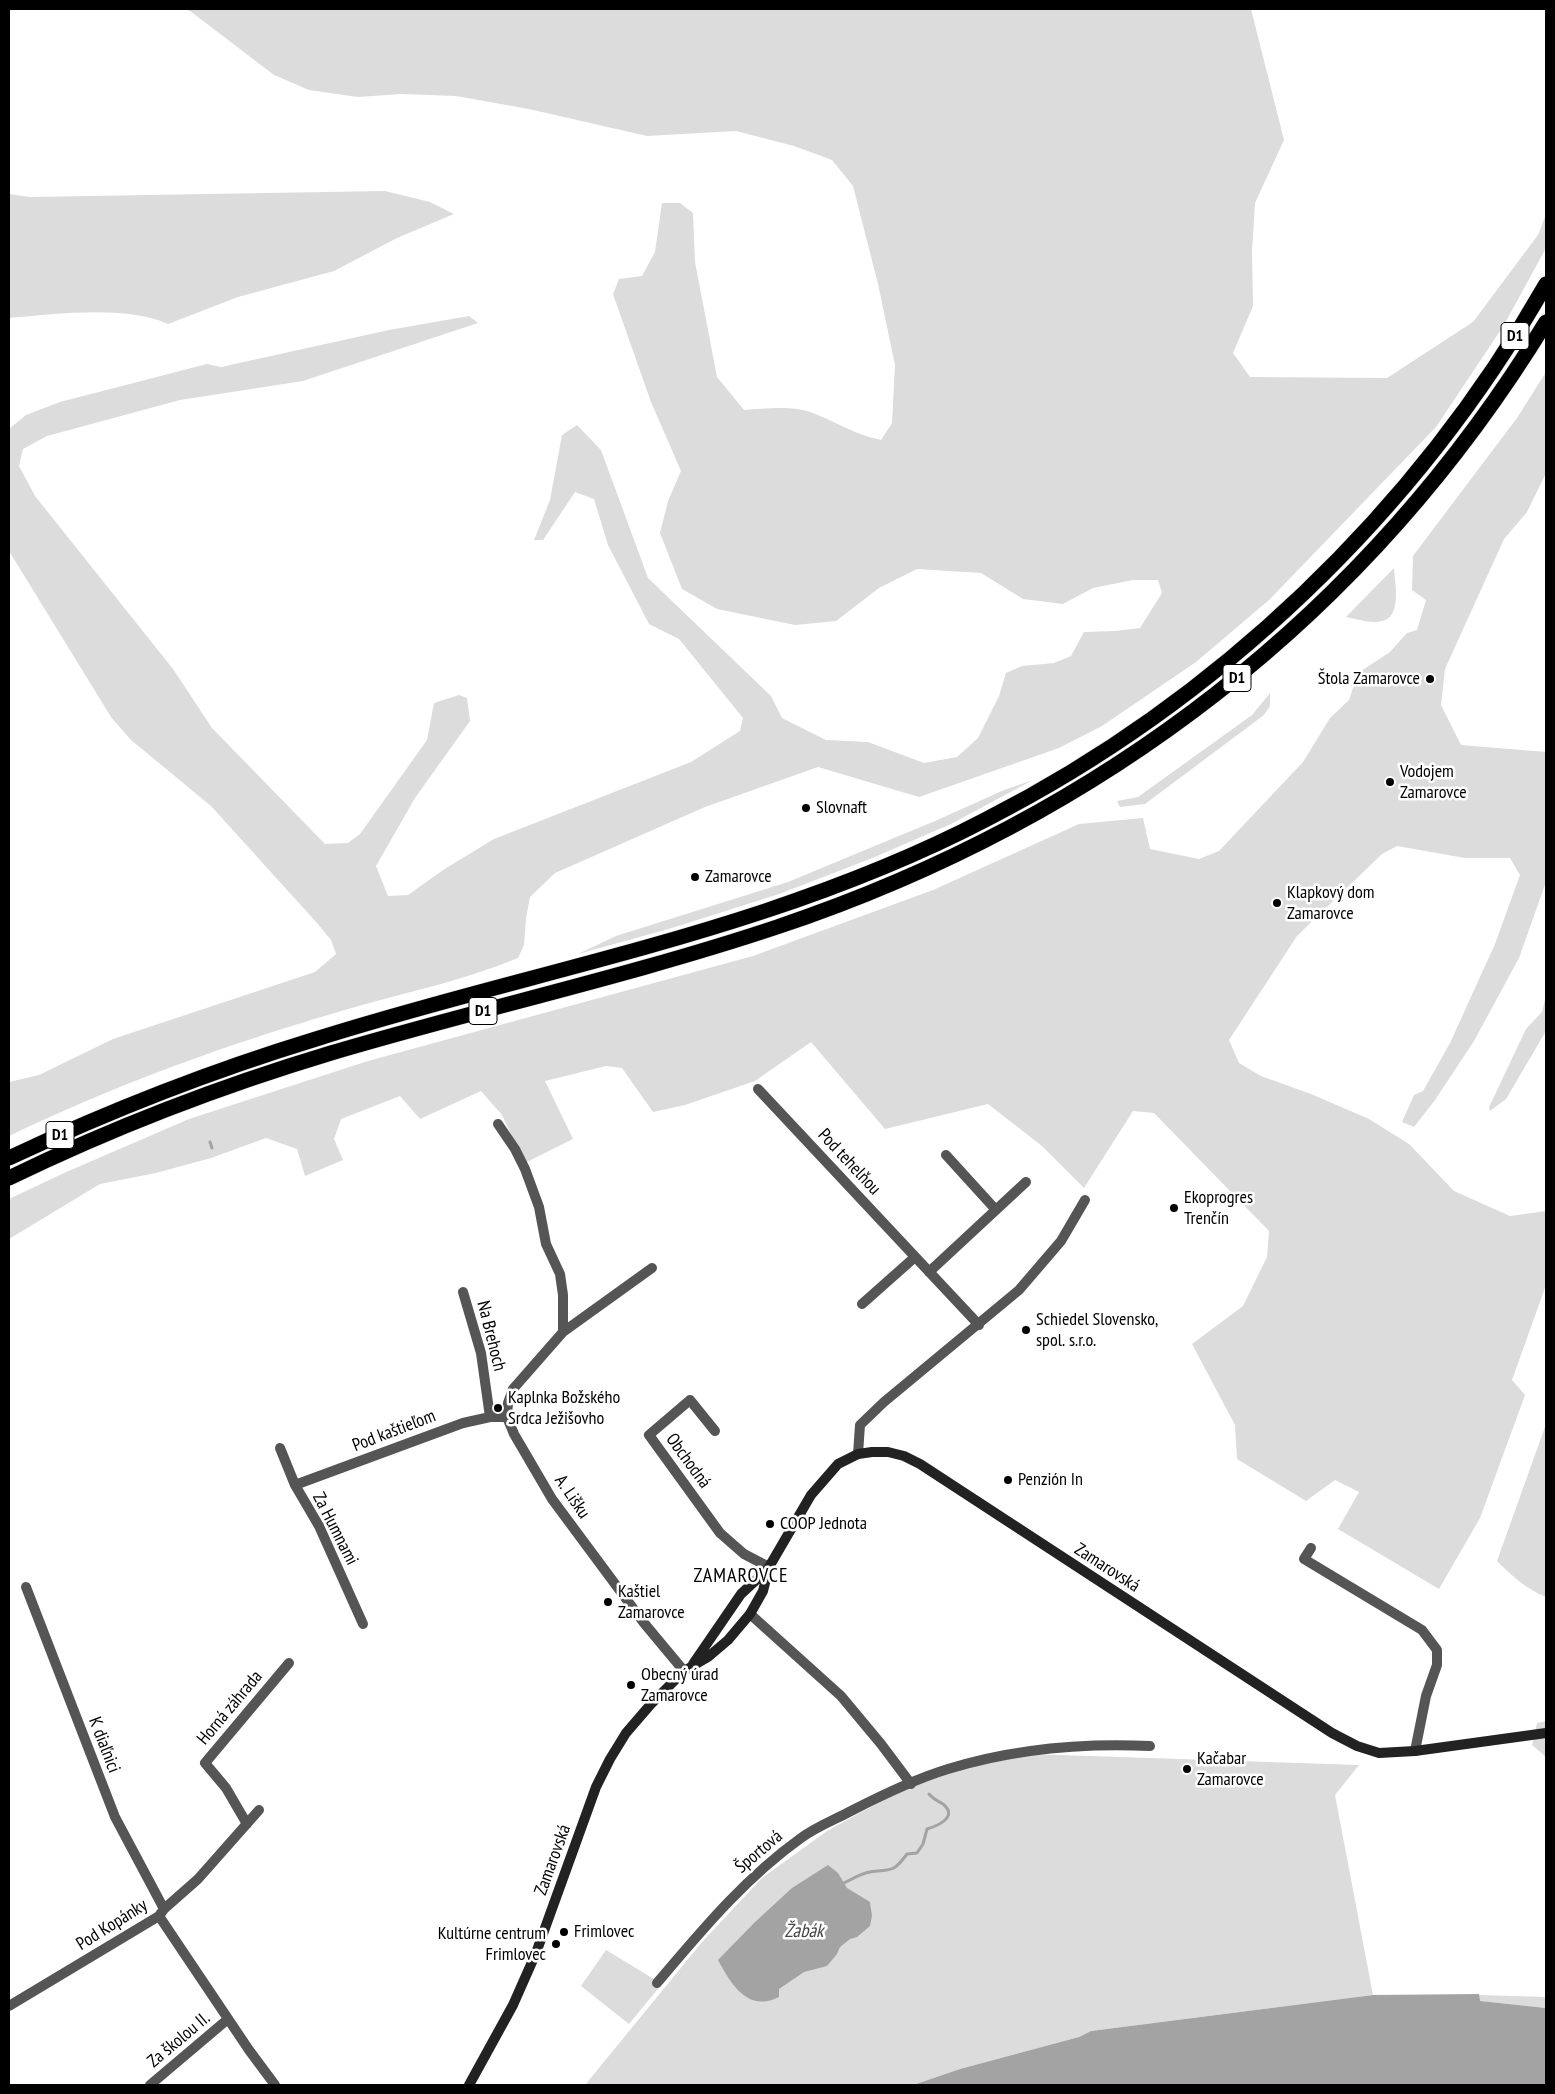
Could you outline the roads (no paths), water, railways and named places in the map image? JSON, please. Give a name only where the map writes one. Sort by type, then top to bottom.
[{"type":"highway","name":"D1","points":[[9,1158],[111,1112],[214,1072],[337,1032],[689,935],[831,888],[936,844],[986,820],[1083,765],[1182,696],[1261,633],[1311,587],[1367,529],[1437,448],[1482,387],[1529,315],[1546,284]]},
{"type":"highway","name":"D1","points":[[9,1178],[120,1129],[219,1090],[327,1054],[615,976],[722,944],[838,906],[961,853],[1033,816],[1145,747],[1189,715],[1240,676],[1323,602],[1365,560],[1414,506],[1453,458],[1516,371],[1546,322]]},
{"type":"main road","name":"Zamarovská","points":[[688,1668],[708,1657],[728,1640],[750,1614],[763,1591],[769,1568],[811,1495],[821,1482],[838,1464],[858,1454],[888,1452],[904,1456],[920,1464],[1332,1733],[1357,1746],[1379,1753],[1416,1751],[1546,1733]]},
{"type":"main road","name":"Zamarovská","points":[[469,2085],[513,2005],[536,1953],[596,1787],[610,1759],[626,1733],[651,1704],[688,1668],[742,1594],[769,1568]]},
{"type":"street","name":"Pod tehelňou","points":[[758,1089],[979,1325]]},
{"type":"street","points":[[498,1124],[515,1149],[524,1169],[539,1207],[546,1244],[560,1274],[563,1295],[563,1332]]},
{"type":"street","points":[[946,1155],[996,1210]]},
{"type":"street","points":[[929,1272],[1026,1182]]},
{"type":"street","points":[[858,1454],[860,1425],[884,1402],[1019,1290],[1061,1240],[1085,1200]]},
{"type":"street","points":[[862,1304],[915,1257]]},
{"type":"street","points":[[507,1416],[508,1402],[513,1390],[522,1377],[563,1332],[652,1268]]},
{"type":"street","name":"Na Brehoch","points":[[463,1292],[481,1354],[490,1417]]},
{"type":"street","name":"Obchodná","points":[[715,1431],[690,1400],[649,1435],[720,1533],[744,1554],[769,1568]]},
{"type":"street","name":"Pod kaštieľom","points":[[295,1485],[463,1422],[507,1416]]},
{"type":"street","name":"A. Lišku","points":[[507,1416],[514,1434],[552,1499],[644,1623],[688,1668]]},
{"type":"street","name":"Za Humnami","points":[[280,1448],[295,1485],[319,1526],[363,1624]]},
{"type":"street","points":[[1311,1548],[1304,1559],[1422,1630],[1437,1650],[1437,1665],[1426,1696],[1416,1751]]},
{"type":"street","name":"K diaľnici","points":[[26,1587],[115,1817],[162,1912],[228,2019],[275,2085]]},
{"type":"street","points":[[750,1614],[841,1696],[911,1784]]},
{"type":"street","name":"Horná záhrada","points":[[247,1824],[226,1788],[205,1763],[289,1663]]},
{"type":"street","name":"Športová","points":[[657,1982],[728,1901],[800,1839],[870,1801],[948,1769],[1020,1752],[1096,1745],[1150,1746]]},
{"type":"street","name":"Pod Kopánky","points":[[9,2006],[162,1912],[198,1879],[259,1810]]},
{"type":"street","name":"Za školou II.","points":[[150,2085],[228,2019]]},
{"type":"water","name":"Žabák","points":[[828,1865],[838,1873],[847,1888],[870,1902],[872,1916],[870,1926],[857,1937],[850,1939],[840,1947],[827,1966],[804,1972],[779,1989],[779,1997],[768,2001],[750,1999],[735,1986],[718,1960],[792,1888]]},
{"type":"water","points":[[1479,1994],[1480,2001],[1546,2008],[1546,2085],[913,2085],[960,2069],[1079,2037],[1091,2031],[1373,1995]]},
{"type":"waterway","points":[[210,1142],[212,1148]]},
{"type":"waterway","points":[[844,1883],[867,1873],[892,1869],[907,1854],[917,1853],[923,1844],[927,1829],[941,1823],[948,1817],[949,1813],[943,1804],[929,1794]]},
{"type":"place","name":"Štola Zamarovce","points":[[1430,679]]},
{"type":"place","name":"Vodojem Zamarovce","points":[[1390,782]]},
{"type":"place","name":"Slovnaft","points":[[806,808]]},
{"type":"place","name":"Zamarovce","points":[[695,877]]},
{"type":"place","name":"Klapkový dom Zamarovce","points":[[1277,903]]},
{"type":"place","name":"Ekoprogres Trenčín","points":[[1174,1208]]},
{"type":"place","name":"Schiedel Slovensko, spol. s.r.o.","points":[[1026,1330]]},
{"type":"place","name":"Kaplnka Božského Srdca Ježišovho","points":[[498,1408]]},
{"type":"place","name":"Penzión In","points":[[1008,1480]]},
{"type":"place","name":"COOP Jednota","points":[[770,1524]]},
{"type":"place","name":"Kaštiel Zamarovce","points":[[608,1602]]},
{"type":"place","name":"Obecný úrad Zamarovce","points":[[631,1685]]},
{"type":"place","name":"Kačabar Zamarovce","points":[[1187,1769]]},
{"type":"place","name":"Frimlovec","points":[[564,1932]]},
{"type":"place","name":"Kultúrne centrum Frimlovec","points":[[556,1944]]},
{"type":"district","name":"ZAMAROVCE","points":[[741,1576]]}]
